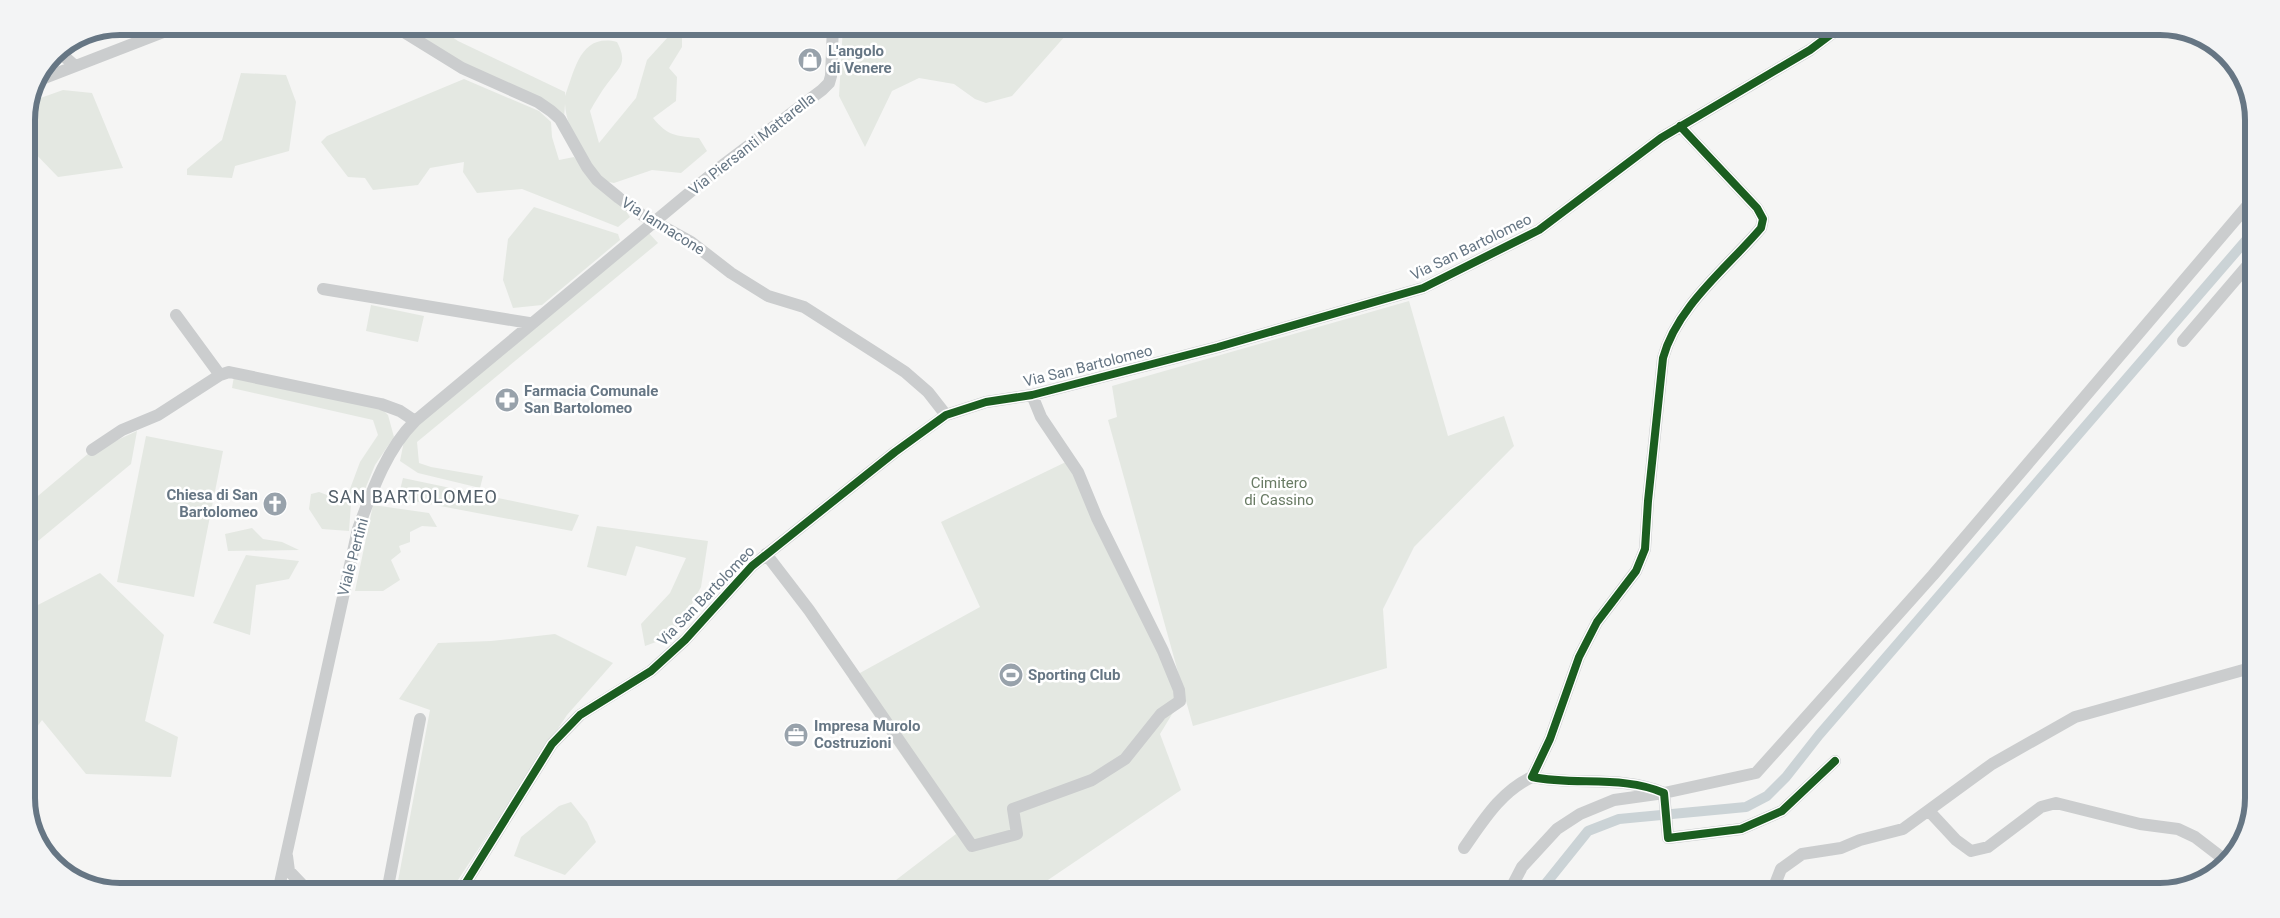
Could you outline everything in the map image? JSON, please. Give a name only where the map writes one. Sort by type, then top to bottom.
[{"type":"street","points":[[47,77],[155,35]]},
{"type":"street","name":"Via Iannacone","points":[[409,35],[462,68],[538,102],[551,111],[560,119],[586,167],[597,180],[654,222],[691,242],[731,273],[768,296],[804,307],[905,372],[928,392],[946,415]]},
{"type":"street","name":"Via Piersanti Mattarella","points":[[654,222],[726,162],[826,86],[831,73],[833,35]]},
{"type":"street","name":"Via San Bartolomeo","points":[[466,883],[552,744],[580,715],[651,671],[685,640],[752,566],[908,442],[946,415],[986,402],[1032,395],[1218,348],[1423,288],[1539,230],[1661,138],[1810,50],[1830,35]]},
{"type":"street","points":[[64,56],[74,65]]},
{"type":"street","points":[[1532,777],[1550,739],[1579,657],[1598,622],[1636,570],[1645,549],[1662,366],[1669,337],[1699,297],[1760,228],[1763,220],[1757,208],[1680,126]]},
{"type":"street","points":[[1514,883],[1522,867],[1557,829],[1580,814],[1614,800],[1664,793],[1756,772],[1933,575],[2245,209]]},
{"type":"street","name":"Viale Pertini","points":[[280,883],[358,529],[379,475],[400,439],[415,421],[529,323],[654,222]]},
{"type":"street","points":[[2183,341],[2245,269]]},
{"type":"street","points":[[323,288],[529,323]]},
{"type":"street","points":[[176,315],[220,375]]},
{"type":"street","points":[[92,450],[122,430],[158,416],[220,375],[229,372],[381,404],[400,411],[415,421]]},
{"type":"street","points":[[766,554],[809,610],[972,846],[1017,834],[1013,809],[1092,780],[1125,759],[1161,714],[1180,701],[1180,690],[1163,651],[1097,518],[1078,472],[1041,417],[1032,395]]},
{"type":"street","points":[[1776,883],[1781,869],[1802,854],[1841,848],[1860,840],[1897,832],[1928,812],[1992,764],[2074,718],[2245,670]]},
{"type":"street","points":[[389,883],[420,719]]},
{"type":"street","points":[[1664,793],[1668,838],[1741,829],[1782,811],[1835,761]]},
{"type":"street","points":[[1464,848],[1493,807],[1520,782],[1532,777],[1552,781],[1646,785],[1664,793]]},
{"type":"street","points":[[1928,812],[1956,840],[1972,851],[1988,847],[2041,808],[2056,803],[2140,824],[2178,829],[2195,837],[2221,856]]},
{"type":"street","points":[[286,852],[289,871],[300,883]]},
{"type":"green space","points":[[414,35],[449,35],[565,92],[565,96],[576,65],[587,48],[595,43],[605,41],[617,42],[622,55],[621,64],[590,111],[599,143],[636,98],[647,60],[668,37],[666,35],[682,35],[682,47],[669,68],[677,77],[676,101],[653,118],[668,132],[684,137],[699,138],[707,151],[681,173],[652,170],[614,183],[604,181],[584,155],[573,135],[565,104],[564,118],[468,71]]},
{"type":"green space","points":[[842,35],[1066,35],[1012,96],[986,103],[975,99],[954,84],[919,78],[892,91],[865,147],[839,96]]},
{"type":"green space","points":[[241,73],[286,75],[296,102],[289,151],[235,166],[232,178],[187,175],[187,169],[222,140]]},
{"type":"green space","points":[[464,79],[539,111],[551,122],[552,137],[559,160],[574,157],[604,192],[624,208],[630,217],[618,227],[522,189],[477,193],[463,172],[464,162],[430,168],[418,185],[373,190],[365,178],[348,177],[321,142],[327,136]]},
{"type":"green space","points":[[63,90],[92,93],[123,168],[58,177],[35,153],[35,120],[38,99]]},
{"type":"green space","points":[[534,207],[618,234],[620,240],[542,305],[513,308],[503,280],[508,239]]},
{"type":"green space","points":[[647,231],[658,243],[417,442],[419,463],[431,467],[483,476],[480,488],[418,473],[400,461],[404,441],[424,419]]},
{"type":"green space","name":"Cimitero di Cassino","points":[[1409,301],[1448,436],[1504,416],[1514,446],[1414,547],[1383,609],[1387,668],[1193,726],[1108,420],[1117,417],[1112,386]]},
{"type":"green space","points":[[371,305],[424,316],[418,342],[366,331]]},
{"type":"green space","points":[[234,376],[382,409],[388,415],[394,437],[375,465],[361,499],[347,497],[360,462],[378,435],[373,420],[232,388]]},
{"type":"green space","points":[[137,431],[131,464],[35,544],[35,498],[89,453]]},
{"type":"green space","points":[[146,436],[223,451],[194,597],[117,582]]},
{"type":"green space","name":"Sporting Club","points":[[1070,460],[1180,701],[1160,734],[1181,790],[1045,883],[893,883],[956,834],[849,679],[980,607],[941,522]]},
{"type":"green space","points":[[403,478],[579,515],[572,531],[398,498]]},
{"type":"green space","points":[[319,492],[351,504],[349,531],[322,529],[309,509],[311,494]]},
{"type":"green space","points":[[373,505],[429,513],[437,527],[422,526],[410,532],[410,542],[399,546],[401,552],[391,560],[400,580],[383,591],[355,591]]},
{"type":"green space","points":[[597,526],[708,541],[701,587],[675,635],[645,646],[641,624],[670,593],[686,558],[636,546],[626,576],[587,567]]},
{"type":"green space","points":[[252,528],[263,539],[282,542],[299,550],[228,551],[225,534]]},
{"type":"green space","points":[[246,555],[299,561],[289,579],[256,585],[250,635],[213,623]]},
{"type":"green space","points":[[100,573],[164,635],[145,721],[178,737],[171,777],[86,774],[42,720],[35,730],[35,606]]},
{"type":"green space","points":[[555,634],[613,663],[567,715],[456,883],[397,883],[430,710],[399,699],[438,643],[491,641]]},
{"type":"green space","points":[[571,802],[587,822],[596,842],[565,875],[514,856],[521,837],[559,806]]},
{"type":"waterway","points":[[1546,883],[1588,831],[1619,819],[1746,807],[1767,796],[1786,777],[1819,735],[2245,241]]},
{"type":"cycle path","points":[[466,883],[552,744],[580,715],[651,671],[685,640],[752,566],[895,452],[946,415],[986,402],[1032,395],[1218,347],[1423,288],[1539,230],[1661,138],[1810,50],[1830,35]]},
{"type":"cycle path","points":[[1680,126],[1757,208],[1763,219],[1761,228],[1704,288],[1679,321],[1670,339],[1663,358],[1648,501],[1645,549],[1636,571],[1597,622],[1579,657],[1550,739],[1532,777],[1548,780],[1616,782],[1632,784],[1664,793],[1668,838],[1741,829],[1782,811],[1835,761]]},
{"type":"place","name":"L'angolo di Venere","points":[[810,60]]},
{"type":"place","name":"Farmacia Comunale San Bartolomeo","points":[[507,400]]},
{"type":"place","name":"Chiesa di San Bartolomeo","points":[[275,504]]},
{"type":"place","name":"Sporting Club","points":[[1011,675]]},
{"type":"place","name":"Impresa Murolo Costruzioni","points":[[796,735]]},
{"type":"district","name":"SAN BARTOLOMEO","points":[[413,497]]}]
